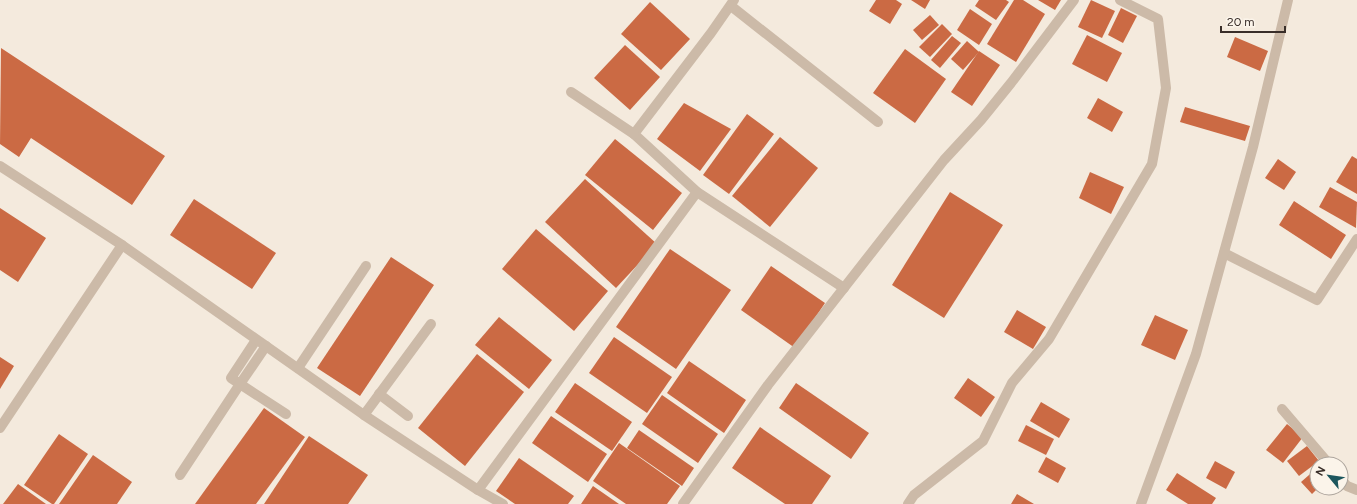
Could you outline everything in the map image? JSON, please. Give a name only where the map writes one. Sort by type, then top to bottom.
[{"type":"street","points":[[683,504],[768,385],[944,160],[981,120],[1011,83],[1074,0]]},
{"type":"street","points":[[908,504],[914,494],[983,442],[1012,383],[1049,339],[1152,164],[1166,88],[1158,19],[1120,0]]},
{"type":"street","points":[[1141,504],[1196,354],[1253,148],[1288,0]]},
{"type":"street","points":[[634,134],[732,3],[878,122]]},
{"type":"street","points":[[571,92],[634,134],[697,192],[844,288]]},
{"type":"street","points":[[0,166],[122,245],[364,415],[478,490],[503,504]]},
{"type":"street","points":[[478,490],[697,192]]},
{"type":"street","points":[[1224,253],[1317,300],[1357,239]]},
{"type":"street","points":[[0,428],[122,245]]},
{"type":"street","points":[[298,368],[366,266]]},
{"type":"street","points":[[364,415],[431,324]]},
{"type":"street","points":[[256,340],[231,378],[286,414]]},
{"type":"street","points":[[180,475],[266,346]]},
{"type":"street","points":[[379,394],[408,416]]},
{"type":"street","points":[[1282,409],[1322,456]]},
{"type":"building","points":[[876,0],[896,0],[902,4],[890,24],[869,11]]},
{"type":"building","points":[[911,0],[930,0],[925,9]]},
{"type":"building","points":[[979,0],[1006,0],[1009,2],[996,20],[975,6]]},
{"type":"building","points":[[1014,0],[1023,0],[1045,14],[1016,62],[987,44]]},
{"type":"building","points":[[1038,0],[1061,0],[1055,10]]},
{"type":"building","points":[[1091,0],[1115,11],[1102,38],[1078,27]]},
{"type":"building","points":[[650,2],[690,39],[661,70],[621,34]]},
{"type":"building","points":[[1121,8],[1137,16],[1123,43],[1108,35]]},
{"type":"building","points":[[970,9],[992,24],[979,45],[957,30]]},
{"type":"building","points":[[930,15],[939,25],[922,40],[913,30]]},
{"type":"building","points":[[942,24],[952,34],[930,57],[919,47]]},
{"type":"building","points":[[1087,35],[1122,53],[1107,82],[1072,64]]},
{"type":"building","points":[[952,36],[961,43],[940,68],[931,60]]},
{"type":"building","points":[[1235,37],[1268,51],[1260,71],[1227,57]]},
{"type":"building","points":[[967,41],[979,52],[963,70],[951,59]]},
{"type":"building","points":[[625,45],[660,77],[630,110],[594,78]]},
{"type":"building","points":[[1,48],[165,156],[132,205],[31,138],[19,157],[0,144]]},
{"type":"building","points":[[905,49],[946,79],[915,123],[873,93]]},
{"type":"building","points":[[979,51],[1000,65],[972,106],[951,92]]},
{"type":"building","points":[[1098,98],[1123,112],[1112,132],[1087,118]]},
{"type":"building","points":[[684,103],[731,129],[700,171],[657,139]]},
{"type":"building","points":[[1185,107],[1250,126],[1245,141],[1180,122]]},
{"type":"building","points":[[747,114],[774,134],[729,194],[703,175]]},
{"type":"building","points":[[780,137],[818,168],[770,227],[732,196]]},
{"type":"building","points":[[615,139],[682,193],[653,230],[585,175]]},
{"type":"building","points":[[1352,156],[1357,159],[1357,194],[1336,182]]},
{"type":"building","points":[[1278,159],[1296,172],[1284,190],[1265,178]]},
{"type":"building","points":[[1090,172],[1124,187],[1111,214],[1079,198]]},
{"type":"building","points":[[585,179],[657,244],[616,288],[545,222]]},
{"type":"building","points":[[1330,187],[1357,202],[1356,228],[1319,207]]},
{"type":"building","points":[[950,192],[1003,225],[944,318],[892,285]]},
{"type":"building","points":[[194,199],[276,253],[252,289],[170,235]]},
{"type":"building","points":[[1294,201],[1346,235],[1331,259],[1279,225]]},
{"type":"building","points":[[0,208],[46,238],[18,282],[0,270]]},
{"type":"building","points":[[536,229],[608,291],[574,331],[502,269]]},
{"type":"building","points":[[670,249],[731,290],[676,369],[616,327]]},
{"type":"building","points":[[391,257],[434,285],[360,396],[317,368]]},
{"type":"building","points":[[771,266],[825,303],[795,348],[741,310]]},
{"type":"building","points":[[1017,310],[1046,327],[1033,349],[1004,332]]},
{"type":"building","points":[[1155,315],[1188,330],[1175,360],[1141,345]]},
{"type":"building","points":[[499,317],[552,360],[529,389],[475,345]]},
{"type":"building","points":[[614,337],[672,377],[647,413],[589,373]]},
{"type":"building","points":[[477,354],[524,392],[465,466],[418,428]]},
{"type":"building","points":[[0,357],[14,366],[0,389]]},
{"type":"building","points":[[689,361],[746,400],[724,433],[667,393]]},
{"type":"building","points":[[968,378],[995,397],[981,417],[954,398]]},
{"type":"building","points":[[575,383],[632,422],[612,451],[555,412]]},
{"type":"building","points":[[796,383],[869,433],[851,459],[779,408]]},
{"type":"building","points":[[662,395],[718,434],[698,463],[642,424]]},
{"type":"building","points":[[1041,402],[1070,419],[1059,438],[1030,421]]},
{"type":"building","points":[[264,408],[305,437],[256,504],[195,504]]},
{"type":"building","points":[[551,416],[607,454],[588,482],[532,443]]},
{"type":"building","points":[[1287,424],[1303,437],[1283,463],[1266,450]]},
{"type":"building","points":[[1026,425],[1054,439],[1046,455],[1018,441]]},
{"type":"building","points":[[760,427],[831,476],[812,504],[785,504],[732,468]]},
{"type":"building","points":[[639,430],[694,468],[682,486],[627,448]]},
{"type":"building","points":[[59,434],[88,454],[54,504],[52,504],[24,485]]},
{"type":"building","points":[[309,436],[368,475],[348,504],[264,504]]},
{"type":"building","points":[[619,443],[680,486],[667,504],[626,504],[593,481]]},
{"type":"building","points":[[1307,446],[1315,456],[1309,456],[1309,468],[1299,476],[1287,461]]},
{"type":"building","points":[[93,455],[132,482],[117,504],[59,504]]},
{"type":"building","points":[[1046,457],[1066,468],[1058,483],[1038,472]]},
{"type":"building","points":[[519,458],[574,496],[568,504],[515,504],[496,491]]},
{"type":"building","points":[[1215,461],[1235,472],[1226,489],[1206,478]]},
{"type":"building","points":[[1177,473],[1216,498],[1212,504],[1188,504],[1166,490]]},
{"type":"building","points":[[1309,475],[1309,491],[1301,482]]},
{"type":"building","points":[[18,484],[46,504],[3,504]]},
{"type":"building","points":[[593,486],[619,504],[581,504]]},
{"type":"building","points":[[1017,494],[1034,504],[1011,504]]}]
